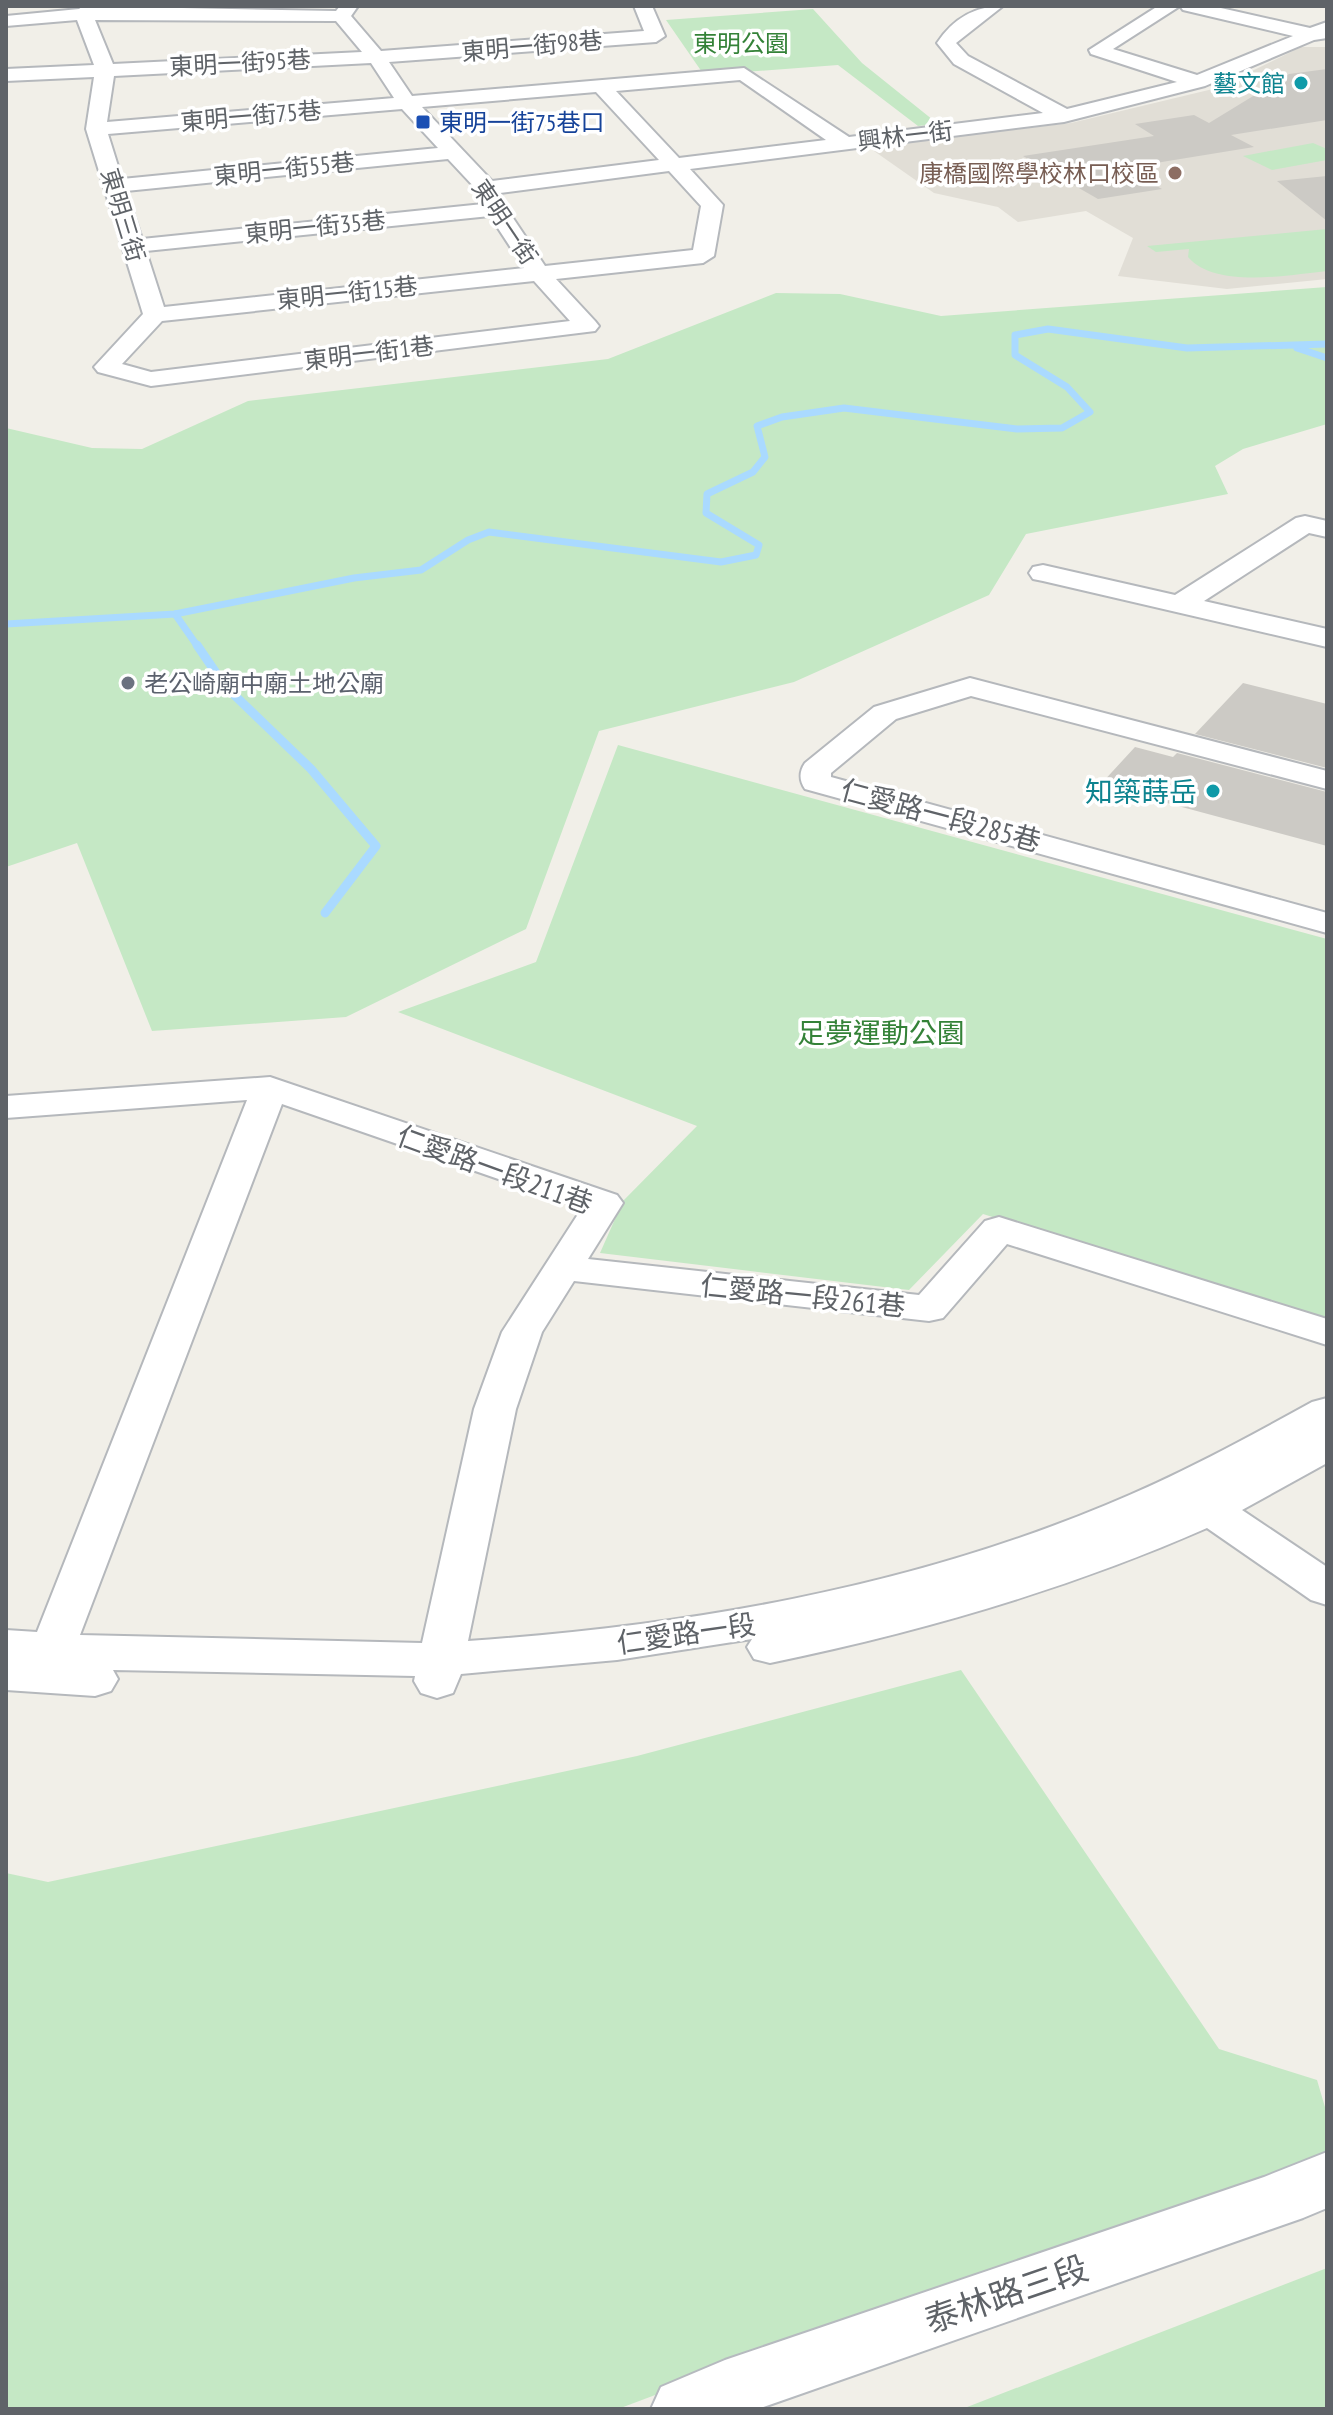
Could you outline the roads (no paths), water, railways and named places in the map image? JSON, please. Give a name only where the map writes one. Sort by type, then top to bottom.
[{"type":"main road","name":"泰林路三段","points":[[685,2409],[749,2381],[1281,2199],[1327,2179]]},
{"type":"street","name":"東明一街98巷","points":[[375,56],[656,36],[643,6]]},
{"type":"street","points":[[994,6],[954,32],[946,43],[961,60],[1064,116]]},
{"type":"street","points":[[1171,6],[1098,50],[1198,82]]},
{"type":"street","points":[[1189,6],[1322,33]]},
{"type":"street","points":[[6,21],[89,10],[345,11]]},
{"type":"street","name":"東明三街","points":[[89,10],[105,69],[96,129],[155,315]]},
{"type":"street","name":"東明一街","points":[[345,11],[407,103],[487,188],[496,209],[538,272],[587,326]]},
{"type":"street","name":"興林一街","points":[[487,188],[1064,116],[1198,82],[1322,33]]},
{"type":"street","name":"東明一街95巷","points":[[6,75],[375,56]]},
{"type":"street","name":"東明一街75巷","points":[[96,129],[744,74],[846,144]]},
{"type":"street","points":[[603,88],[674,165]]},
{"type":"street","name":"東明一街55巷","points":[[114,186],[454,152]]},
{"type":"street","name":"東明一街15巷","points":[[155,315],[703,256],[712,205],[674,165]]},
{"type":"street","name":"東明一街35巷","points":[[133,246],[496,209]]},
{"type":"street","name":"東明一街1巷","points":[[155,315],[106,367],[151,379],[587,326]]},
{"type":"street","points":[[1182,603],[1305,524],[1327,529]]},
{"type":"street","points":[[1043,573],[1327,638]]},
{"type":"street","name":"仁愛路一段285巷","points":[[1327,780],[970,687],[885,713],[816,770],[816,782],[1327,923]]},
{"type":"street","points":[[34,1667],[270,1088]]},
{"type":"street","name":"仁愛路一段211巷","points":[[6,1107],[270,1088],[604,1203],[522,1332],[495,1409],[439,1672]]},
{"type":"street","name":"仁愛路一段261巷","points":[[564,1268],[929,1309],[999,1229],[1327,1332]]},
{"type":"street","name":"仁愛路一段","points":[[439,1672],[749,1626],[865,1600],[990,1564],[1119,1517],[1229,1467],[1327,1412]]},
{"type":"street","name":"仁愛路一段","points":[[6,1646],[34,1667],[159,1682],[439,1672],[568,1676],[676,1663],[844,1633],[990,1593],[1130,1543],[1292,1467],[1327,1444]]},
{"type":"street","points":[[1208,1508],[1327,1589]]},
{"type":"waterway","points":[[175,614],[354,578],[421,570],[468,540],[489,532],[721,562],[756,555],[759,545],[706,513],[707,494],[753,472],[765,457],[757,426],[782,417],[844,408],[1017,429],[1062,428],[1090,412],[1067,387],[1015,355],[1015,335],[1048,329],[1187,348],[1327,344]]},
{"type":"waterway","points":[[1297,348],[1327,358]]},
{"type":"waterway","points":[[6,624],[175,614]]},
{"type":"waterway","points":[[175,614],[198,647]]},
{"type":"waterway","points":[[197,645],[225,686],[311,769],[376,846],[325,913]]},
{"type":"place","name":"藝文館","points":[[1301,83]]},
{"type":"place","name":"東明一街75巷口","points":[[423,122]]},
{"type":"place","name":"康橋國際學校林口校區","points":[[1175,173]]},
{"type":"place","name":"老公崎廟中廟土地公廟","points":[[128,683]]},
{"type":"place","name":"知築蒔岳","points":[[1213,791]]},
{"type":"park label","name":"東明公園","points":[[741,43]]},
{"type":"park label","name":"足夢運動公園","points":[[881,1032]]}]
